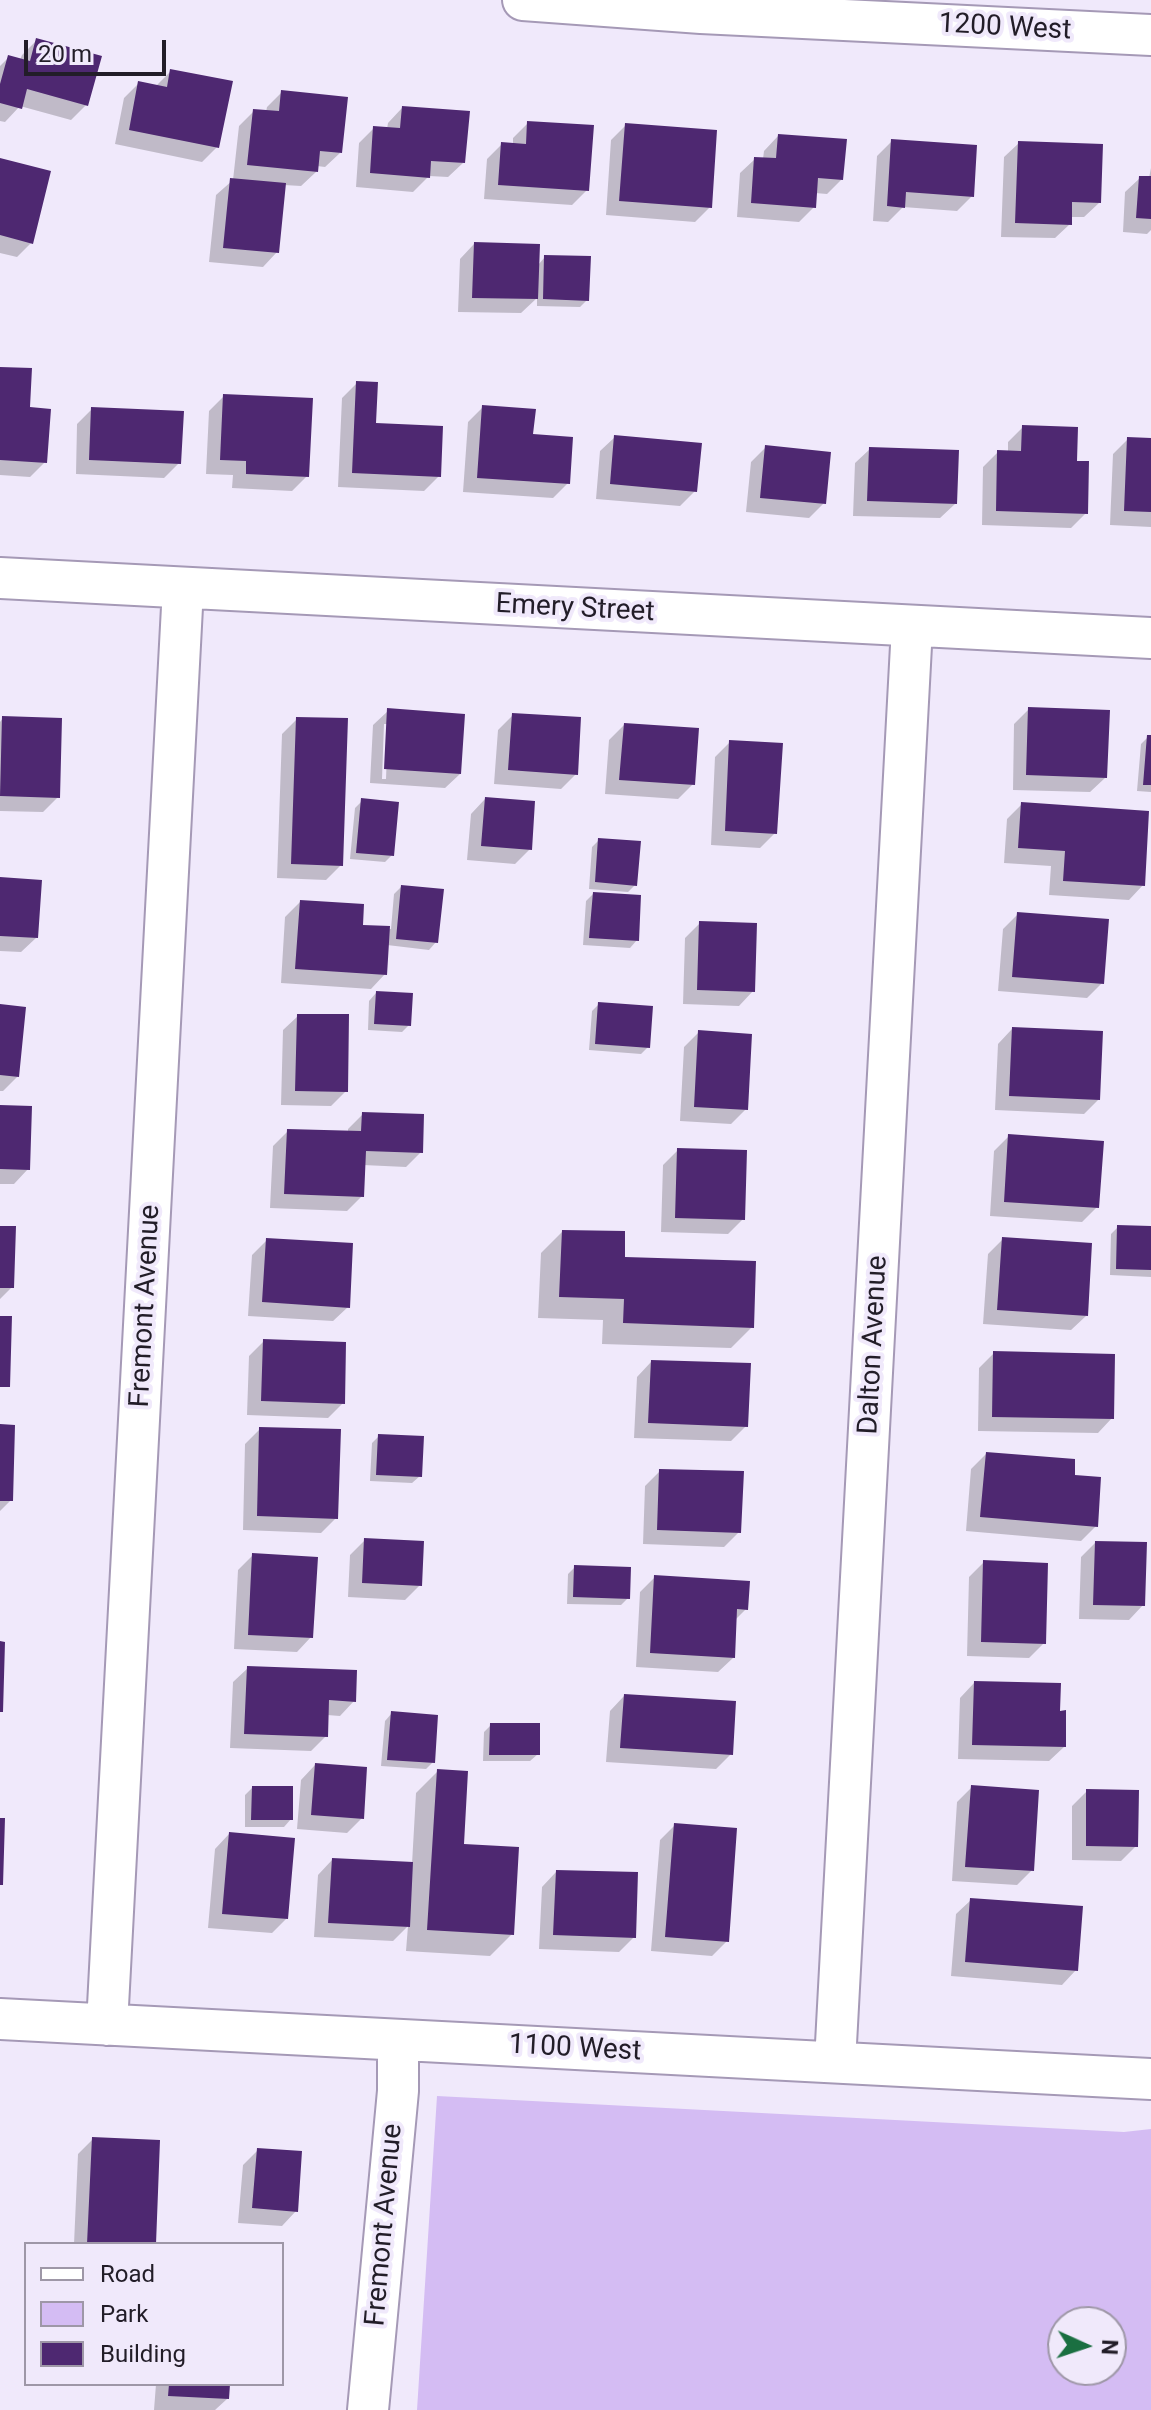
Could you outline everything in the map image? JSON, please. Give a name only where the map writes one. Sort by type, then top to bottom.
[{"type":"street","name":"1200 West","points":[[523,0],[701,13],[1151,35]]},
{"type":"street","name":"Emery Street","points":[[0,578],[1151,638]]},
{"type":"street","name":"Fremont Avenue","points":[[107,2025],[183,588]]},
{"type":"street","name":"Dalton Avenue","points":[[835,2062],[912,627]]},
{"type":"street","name":"1100 West","points":[[0,2019],[1151,2079]]},
{"type":"street","name":"Fremont Avenue","points":[[368,2410],[398,2091],[398,2040]]},
{"type":"green space","points":[[437,2096],[1124,2132],[1151,2129],[1151,2410],[417,2410]]},
{"type":"building","points":[[36,38],[102,56],[88,106],[27,89],[22,109],[0,103],[0,84],[8,55],[30,61]]},
{"type":"building","points":[[170,69],[233,81],[219,148],[129,130],[138,81],[167,87]]},
{"type":"building","points":[[281,90],[348,97],[342,153],[320,151],[318,172],[247,165],[253,109],[279,111]]},
{"type":"building","points":[[402,106],[470,111],[465,163],[431,161],[430,178],[370,173],[373,126],[400,128]]},
{"type":"building","points":[[527,121],[594,125],[589,191],[498,185],[501,142],[526,144]]},
{"type":"building","points":[[625,123],[717,130],[712,208],[619,201]]},
{"type":"building","points":[[778,134],[847,139],[843,180],[818,178],[816,208],[751,203],[754,157],[776,158]]},
{"type":"building","points":[[891,139],[977,145],[974,197],[906,192],[905,208],[887,206]]},
{"type":"building","points":[[1018,141],[1103,144],[1101,203],[1072,202],[1072,225],[1015,223]]},
{"type":"building","points":[[0,158],[51,171],[33,244],[0,235]]},
{"type":"building","points":[[1139,176],[1151,176],[1151,219],[1136,218]]},
{"type":"building","points":[[230,178],[286,183],[279,253],[223,248]]},
{"type":"building","points":[[474,242],[540,244],[538,299],[472,298]]},
{"type":"building","points":[[544,255],[591,256],[589,301],[543,299]]},
{"type":"building","points":[[0,367],[32,368],[30,407],[51,409],[47,463],[0,460]]},
{"type":"building","points":[[356,381],[378,382],[376,423],[443,426],[441,477],[352,473]]},
{"type":"building","points":[[223,394],[313,398],[309,477],[246,474],[246,461],[220,460]]},
{"type":"building","points":[[482,405],[536,409],[533,434],[573,437],[570,484],[477,478]]},
{"type":"building","points":[[91,407],[184,411],[181,464],[89,460]]},
{"type":"building","points":[[1022,425],[1078,427],[1077,461],[1089,461],[1088,514],[996,511],[997,450],[1021,451]]},
{"type":"building","points":[[614,435],[702,443],[697,492],[610,484]]},
{"type":"building","points":[[1127,437],[1151,438],[1151,512],[1124,511]]},
{"type":"building","points":[[765,445],[831,452],[826,504],[760,498]]},
{"type":"building","points":[[869,447],[959,450],[957,504],[867,501]]},
{"type":"building","points":[[1028,707],[1110,710],[1107,778],[1026,775]]},
{"type":"building","points":[[387,708],[465,714],[461,774],[384,769]]},
{"type":"building","points":[[512,713],[581,717],[578,775],[508,770]]},
{"type":"building","points":[[2,716],[62,718],[60,798],[0,796]]},
{"type":"building","points":[[296,717],[348,718],[343,866],[291,864]]},
{"type":"building","points":[[624,723],[699,728],[695,785],[619,780]]},
{"type":"building","points":[[1147,735],[1151,735],[1151,785],[1143,785]]},
{"type":"building","points":[[729,740],[783,743],[777,834],[725,831]]},
{"type":"building","points":[[485,797],[535,801],[532,850],[481,846]]},
{"type":"building","points":[[361,798],[399,802],[394,856],[356,853]]},
{"type":"building","points":[[1021,802],[1149,811],[1145,886],[1063,881],[1065,851],[1018,848]]},
{"type":"building","points":[[598,838],[641,841],[637,886],[595,882]]},
{"type":"building","points":[[0,877],[42,880],[38,938],[0,936]]},
{"type":"building","points":[[401,885],[444,889],[438,943],[396,939]]},
{"type":"building","points":[[593,892],[641,895],[639,941],[589,938]]},
{"type":"building","points":[[300,900],[364,904],[363,925],[390,926],[387,975],[295,969]]},
{"type":"building","points":[[1017,912],[1109,919],[1104,984],[1012,977]]},
{"type":"building","points":[[699,921],[757,923],[755,992],[697,990]]},
{"type":"building","points":[[376,991],[413,993],[411,1026],[374,1024]]},
{"type":"building","points":[[598,1002],[653,1006],[650,1048],[595,1044]]},
{"type":"building","points":[[0,1004],[26,1007],[19,1077],[0,1075]]},
{"type":"building","points":[[297,1014],[349,1014],[348,1092],[295,1091]]},
{"type":"building","points":[[1012,1027],[1103,1031],[1100,1100],[1009,1096]]},
{"type":"building","points":[[698,1030],[752,1034],[748,1110],[694,1107]]},
{"type":"building","points":[[0,1105],[32,1106],[30,1170],[0,1169]]},
{"type":"building","points":[[362,1112],[424,1114],[423,1153],[366,1151],[364,1197],[284,1194],[287,1129],[361,1131]]},
{"type":"building","points":[[1008,1134],[1104,1141],[1099,1208],[1004,1202]]},
{"type":"building","points":[[677,1148],[747,1150],[745,1220],[675,1218]]},
{"type":"building","points":[[1117,1225],[1151,1226],[1151,1270],[1116,1269]]},
{"type":"building","points":[[0,1226],[16,1226],[14,1288],[0,1288]]},
{"type":"building","points":[[562,1230],[625,1231],[625,1257],[756,1261],[754,1328],[623,1323],[624,1299],[559,1297]]},
{"type":"building","points":[[1002,1237],[1092,1243],[1088,1316],[997,1310]]},
{"type":"building","points":[[266,1238],[353,1243],[350,1308],[262,1302]]},
{"type":"building","points":[[0,1316],[12,1316],[10,1387],[0,1387]]},
{"type":"building","points":[[263,1339],[346,1342],[345,1404],[261,1401]]},
{"type":"building","points":[[993,1351],[1115,1354],[1114,1419],[992,1417]]},
{"type":"building","points":[[651,1360],[751,1363],[748,1427],[648,1423]]},
{"type":"building","points":[[0,1424],[15,1425],[13,1501],[0,1501]]},
{"type":"building","points":[[259,1427],[341,1429],[338,1519],[257,1516]]},
{"type":"building","points":[[378,1434],[424,1436],[422,1477],[376,1475]]},
{"type":"building","points":[[986,1452],[1075,1459],[1075,1475],[1101,1477],[1098,1527],[980,1517]]},
{"type":"building","points":[[659,1469],[744,1471],[741,1533],[657,1530]]},
{"type":"building","points":[[364,1538],[424,1541],[422,1586],[362,1583]]},
{"type":"building","points":[[1095,1541],[1147,1542],[1145,1606],[1093,1605]]},
{"type":"building","points":[[252,1553],[318,1557],[313,1638],[248,1635]]},
{"type":"building","points":[[983,1560],[1048,1563],[1046,1644],[981,1642]]},
{"type":"building","points":[[574,1565],[631,1567],[630,1599],[573,1597]]},
{"type":"building","points":[[654,1575],[750,1581],[748,1610],[737,1609],[735,1658],[650,1653]]},
{"type":"building","points":[[0,1641],[5,1642],[3,1712],[0,1712]]},
{"type":"building","points":[[247,1666],[357,1670],[356,1702],[329,1700],[328,1737],[244,1734]]},
{"type":"building","points":[[974,1681],[1061,1683],[1060,1711],[1066,1710],[1066,1747],[972,1745]]},
{"type":"building","points":[[624,1694],[736,1701],[733,1755],[620,1748]]},
{"type":"building","points":[[391,1711],[438,1715],[435,1763],[387,1760]]},
{"type":"building","points":[[490,1723],[540,1723],[540,1755],[489,1755]]},
{"type":"building","points":[[315,1763],[367,1767],[364,1819],[311,1815]]},
{"type":"building","points":[[437,1769],[468,1771],[464,1844],[519,1847],[514,1935],[427,1930]]},
{"type":"building","points":[[971,1785],[1039,1790],[1034,1871],[965,1867]]},
{"type":"building","points":[[252,1786],[293,1786],[293,1820],[251,1820]]},
{"type":"building","points":[[1086,1789],[1139,1790],[1138,1847],[1086,1846]]},
{"type":"building","points":[[0,1818],[5,1818],[3,1885],[0,1885]]},
{"type":"building","points":[[674,1823],[737,1828],[729,1942],[665,1937]]},
{"type":"building","points":[[229,1832],[295,1838],[288,1919],[222,1914]]},
{"type":"building","points":[[332,1858],[413,1862],[410,1927],[328,1923]]},
{"type":"building","points":[[556,1870],[638,1872],[636,1938],[553,1935]]},
{"type":"building","points":[[970,1898],[1083,1906],[1078,1971],[965,1962]]},
{"type":"building","points":[[92,2137],[160,2140],[156,2242],[87,2242]]},
{"type":"building","points":[[257,2148],[302,2151],[298,2212],[252,2208]]},
{"type":"building","points":[[169,2386],[230,2386],[229,2399],[168,2396]]}]
